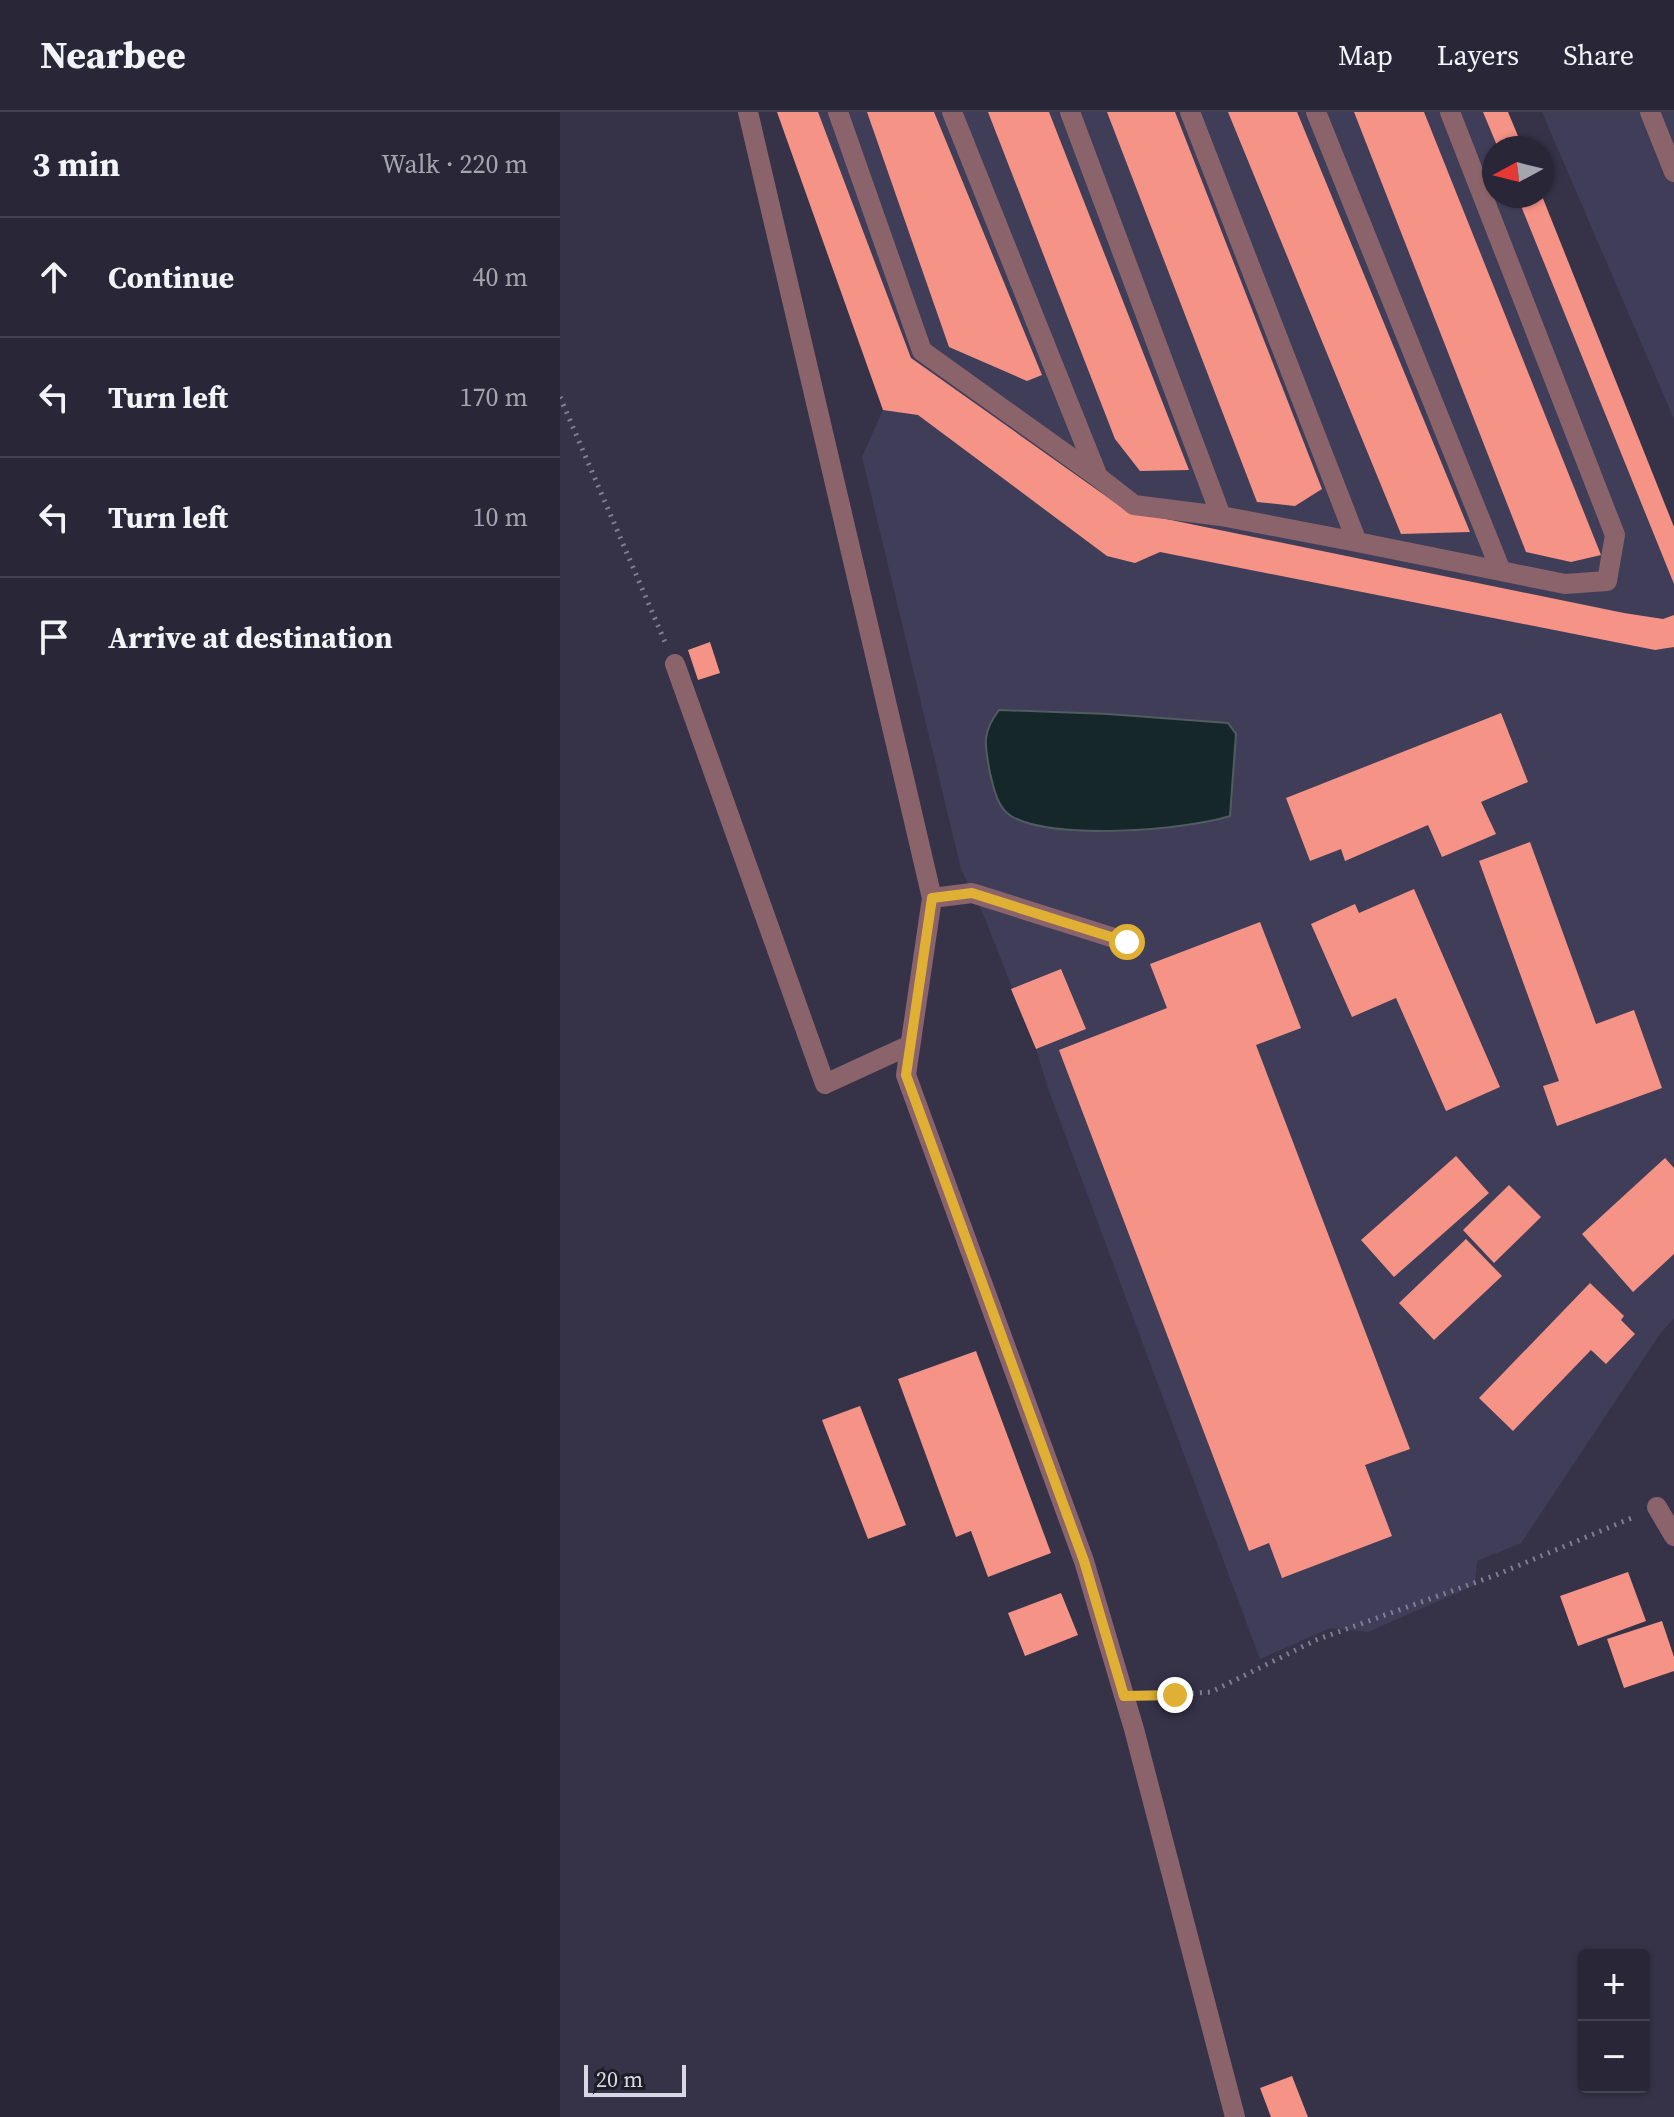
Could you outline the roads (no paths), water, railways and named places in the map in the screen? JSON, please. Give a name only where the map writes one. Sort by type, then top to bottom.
[{"type":"street","points":[[748,112],[932,898],[906,1075],[1084,1561],[1124,1696],[1235,2117]]},
{"type":"street","points":[[838,112],[922,351],[1134,505],[1221,516],[1565,584],[1607,581],[1615,535],[1450,112]]},
{"type":"street","points":[[952,112],[1098,477]]},
{"type":"street","points":[[1070,112],[1221,516]]},
{"type":"street","points":[[1190,112],[1357,542]]},
{"type":"street","points":[[1316,112],[1501,571]]},
{"type":"street","points":[[1650,112],[1674,172]]},
{"type":"street","points":[[675,664],[825,1084],[910,1045]]},
{"type":"street","points":[[932,898],[972,893],[1127,942]]},
{"type":"street","points":[[1657,1507],[1674,1536]]}]
